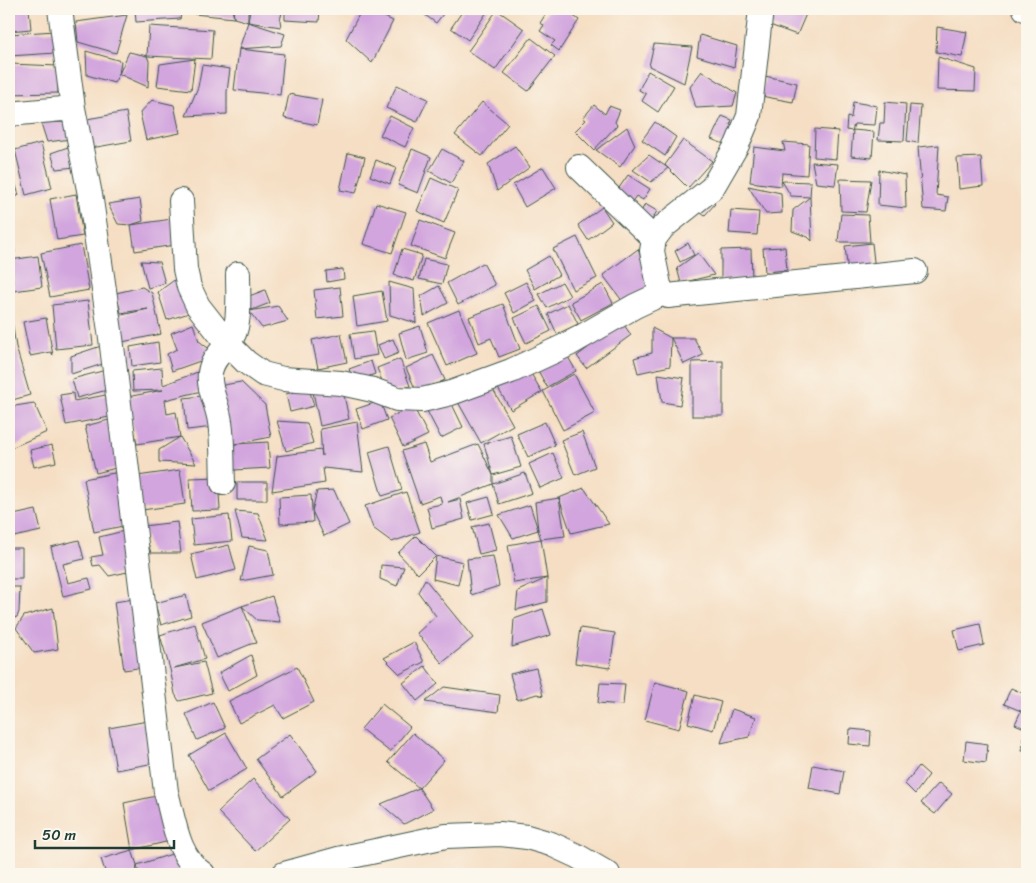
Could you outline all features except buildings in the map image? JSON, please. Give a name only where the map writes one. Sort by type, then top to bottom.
[{"type":"street","points":[[60,9],[73,108],[91,200],[111,338],[166,792],[180,843],[187,859],[203,874]]},
{"type":"street","points":[[761,9],[749,116],[737,145],[712,188],[662,227],[654,239],[652,250],[659,285],[663,293],[668,296],[915,271]]},
{"type":"street","points":[[9,114],[73,108]]},
{"type":"street","points":[[579,168],[654,239]]},
{"type":"street","points":[[181,201],[185,269],[189,287],[198,306],[226,343],[246,362],[263,374],[282,379],[341,383],[373,390],[397,399],[422,400],[451,393],[511,372],[569,344],[635,306],[663,293]]},
{"type":"street","points":[[223,483],[220,420],[210,384],[210,376],[219,353],[234,332],[237,323],[238,274]]},
{"type":"street","points":[[284,874],[338,858],[446,836],[500,834],[528,837],[552,844],[608,874]]}]
